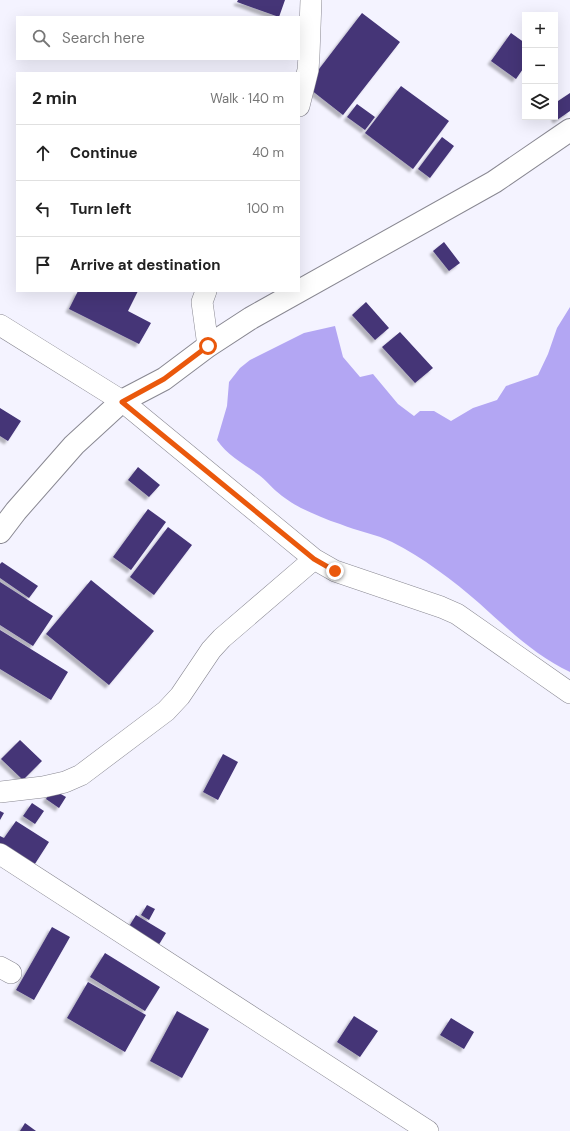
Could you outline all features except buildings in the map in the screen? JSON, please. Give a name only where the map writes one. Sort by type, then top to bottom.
[{"type":"main road","points":[[300,291],[452,204],[494,182],[570,130]]},
{"type":"main road","points":[[0,532],[16,511],[74,445],[122,402],[164,379],[208,346],[251,318],[299,292]]},
{"type":"street","points":[[300,102],[310,55],[311,0]]},
{"type":"street","points":[[206,292],[202,302],[208,346]]},
{"type":"street","points":[[0,325],[122,402],[314,559],[335,571],[441,606],[457,614],[570,693]]},
{"type":"street","points":[[0,792],[43,787],[65,782],[81,775],[166,711],[180,696],[211,650],[222,638],[314,559]]},
{"type":"street","points":[[0,854],[428,1131]]},
{"type":"shaded area","points":[[570,307],[570,672],[533,650],[459,586],[426,562],[386,539],[330,521],[301,508],[288,500],[261,477],[231,455],[217,440],[227,406],[229,382],[240,368],[250,360],[304,333],[335,326],[343,357],[360,377],[373,374],[398,404],[414,416],[420,411],[434,411],[451,421],[473,408],[497,400],[506,386],[538,375],[548,354],[557,328]]},
{"type":"route","points":[[208,346],[164,379],[122,402],[314,559],[335,571]]}]
